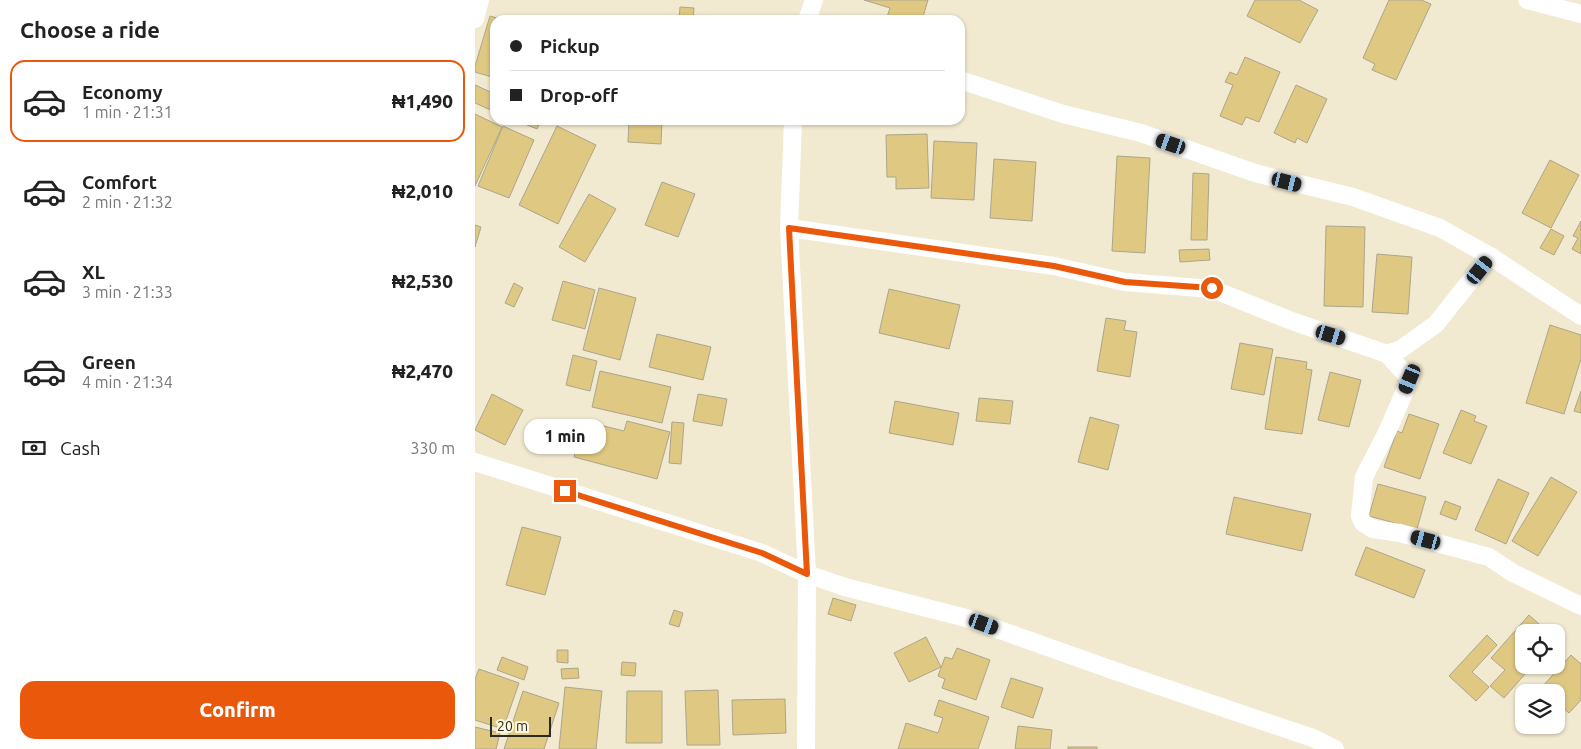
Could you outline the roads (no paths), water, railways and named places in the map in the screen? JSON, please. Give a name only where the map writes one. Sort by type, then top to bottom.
[{"type":"street","points":[[809,15],[814,0]]},
{"type":"street","points":[[1527,0],[1581,14]]},
{"type":"street","points":[[965,82],[1063,114],[1141,133],[1255,173],[1353,197],[1440,228],[1490,256],[1581,316]]},
{"type":"street","points":[[793,125],[789,228],[807,574],[806,749]]},
{"type":"street","points":[[789,228],[1054,266],[1125,282],[1212,288],[1292,321],[1387,354],[1410,379],[1388,430],[1364,477],[1360,516],[1363,522],[1373,529],[1400,533],[1489,557],[1513,573],[1581,606]]},
{"type":"street","points":[[1387,354],[1401,350],[1437,324],[1490,256]]},
{"type":"street","points":[[475,462],[762,553],[807,574],[845,587],[966,618],[1313,738],[1335,749]]}]
